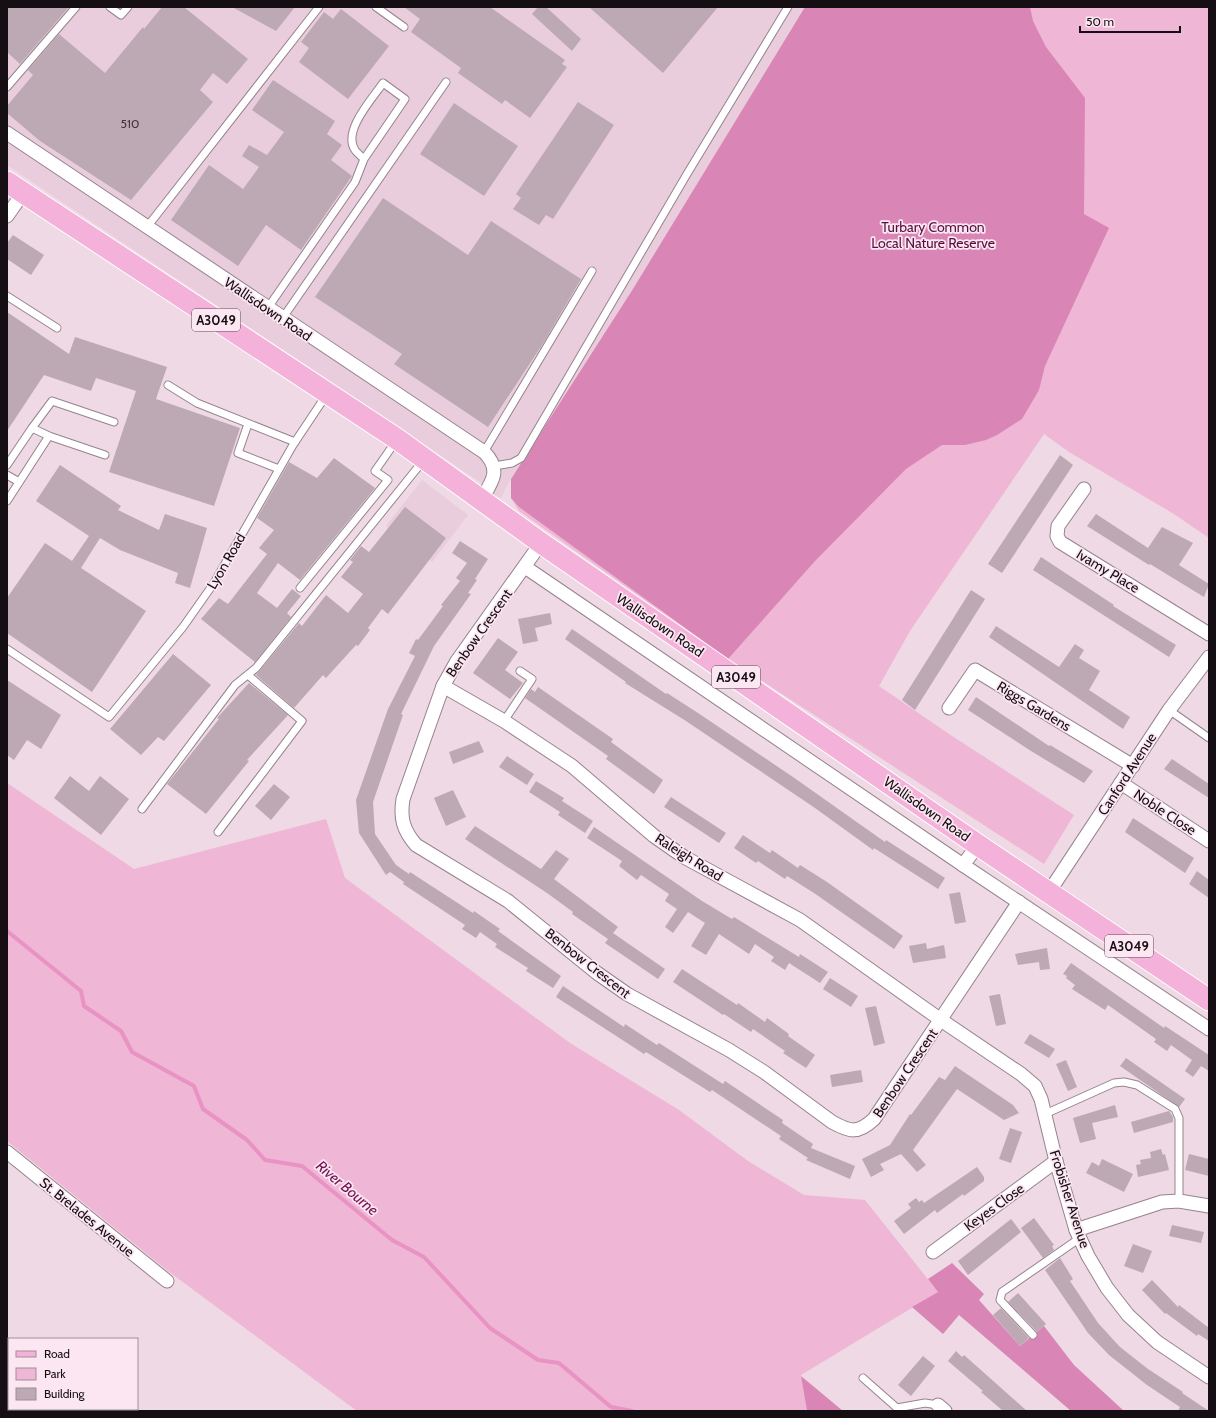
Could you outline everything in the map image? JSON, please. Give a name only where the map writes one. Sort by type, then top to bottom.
[{"type":"main road","name":"Wallisdown Road","points":[[15,187],[425,458],[541,543],[978,845],[1209,1000]]},
{"type":"street","name":"Wallisdown Road","points":[[7,133],[267,309],[484,452],[494,466]]},
{"type":"street","points":[[7,216],[15,187]]},
{"type":"street","points":[[481,500],[489,488],[495,473],[494,466]]},
{"type":"street","name":"Ivamy Place","points":[[1084,489],[1058,526],[1056,536],[1060,542],[1209,634]]},
{"type":"street","name":"Benbow Crescent","points":[[541,543],[457,661],[443,686],[403,799],[401,813],[403,827],[407,835],[416,845],[430,856],[508,900],[597,973],[627,994],[729,1050],[764,1072],[832,1122],[843,1128],[854,1131],[865,1128],[874,1119],[1020,902]]},
{"type":"street","name":"Wallisdown Road","points":[[524,567],[963,865],[1209,1029]]},
{"type":"street","name":"Canford Avenue","points":[[1049,892],[1169,710],[1209,657]]},
{"type":"street","name":"Riggs Gardens","points":[[949,708],[974,670],[1133,766]]},
{"type":"street","name":"Raleigh Road","points":[[443,686],[504,720],[572,766],[654,836],[684,857],[800,920],[941,1020]]},
{"type":"street","name":"Noble Close","points":[[1121,783],[1209,841]]},
{"type":"street","name":"Wallisdown Road","points":[[963,865],[978,845]]},
{"type":"street","name":"Frobisher Avenue","points":[[941,1020],[1021,1074],[1035,1086],[1041,1099],[1056,1161],[1078,1234],[1107,1288],[1128,1315],[1157,1342],[1209,1377]]},
{"type":"street","name":"St. Brelades Avenue","points":[[7,1152],[167,1282]]},
{"type":"street","name":"Keyes Close","points":[[933,1252],[1056,1161]]},
{"type":"street","points":[[1078,1234],[1153,1204],[1179,1201],[1209,1206]]},
{"type":"lane","points":[[7,87],[76,7]]},
{"type":"lane","points":[[110,7],[121,15],[128,7]]},
{"type":"lane","points":[[147,227],[320,7]]},
{"type":"lane","points":[[376,7],[404,26]]},
{"type":"lane","points":[[494,466],[512,463],[521,458],[687,174],[788,7]]},
{"type":"lane","points":[[282,319],[446,82]]},
{"type":"lane","points":[[267,309],[355,182],[364,159],[405,99],[383,83],[358,117],[355,125],[352,143],[355,150],[364,159]]},
{"type":"lane","points":[[484,452],[592,271]]},
{"type":"lane","points":[[7,296],[57,328]]},
{"type":"lane","points":[[168,385],[197,403],[295,442]]},
{"type":"lane","name":"Lyon Road","points":[[7,649],[108,717],[183,627],[214,583],[279,468],[327,393]]},
{"type":"lane","points":[[7,465],[52,401],[114,422]]},
{"type":"lane","points":[[248,424],[238,453],[279,468]]},
{"type":"lane","points":[[32,428],[49,436],[105,455]]},
{"type":"lane","points":[[7,502],[49,436]]},
{"type":"lane","points":[[300,588],[388,480],[375,471],[397,439]]},
{"type":"lane","points":[[142,809],[235,685],[256,668],[425,458]]},
{"type":"lane","points":[[7,475],[19,482]]},
{"type":"lane","points":[[504,720],[532,679],[520,671]]},
{"type":"lane","points":[[218,832],[302,721],[248,675]]},
{"type":"lane","points":[[1169,710],[1209,738]]},
{"type":"lane","points":[[1045,1114],[1114,1083],[1124,1082],[1137,1084],[1175,1109],[1179,1118],[1179,1201]]},
{"type":"lane","points":[[1033,1335],[1000,1300],[1002,1292],[1078,1234]]},
{"type":"lane","points":[[863,1378],[895,1410],[925,1403],[941,1408]]},
{"type":"shaded area","points":[[7,7],[805,7],[633,289],[511,478],[501,498],[486,491],[489,488],[7,165]]},
{"type":"shaded area","points":[[422,480],[468,515],[432,562],[386,526]]},
{"type":"green space","name":"Turbary Common Local Nature Reserve","points":[[805,7],[1209,7],[1209,538],[1174,514],[1069,452],[1044,434],[910,631],[879,686],[949,734],[1074,815],[1044,864],[728,659],[519,511],[511,498],[511,479],[633,289]]},
{"type":"green space","name":"Turbary Common Local Nature Reserve","points":[[805,7],[1030,7],[1033,21],[1046,47],[1085,98],[1084,214],[1109,228],[1045,366],[1039,390],[1022,419],[997,435],[986,440],[965,445],[942,445],[906,469],[815,561],[728,659],[519,507],[511,498],[511,479],[633,289]]},
{"type":"green space","points":[[7,783],[134,869],[326,819],[345,878],[570,1043],[679,1110],[748,1161],[804,1195],[865,1200],[938,1292],[801,1375],[807,1411],[357,1411],[168,1271],[7,1141]]},
{"type":"green space","points":[[952,1263],[984,1294],[979,1300],[1020,1346],[1044,1326],[1074,1365],[1124,1411],[1071,1411],[959,1315],[943,1334],[912,1307],[938,1292],[928,1279]]},
{"type":"green space","points":[[801,1376],[843,1411],[807,1411]]},
{"type":"building","points":[[7,7],[69,7],[20,64],[7,52]]},
{"type":"building","points":[[162,7],[184,7],[248,59],[227,84],[213,73],[200,90],[213,102],[131,200],[40,141],[7,113],[7,106],[33,75],[28,70],[59,34],[105,73],[143,27],[144,29]]},
{"type":"building","points":[[232,7],[295,7],[276,31]]},
{"type":"building","points":[[404,7],[490,7],[565,60],[562,64],[567,67],[530,118],[505,100],[502,104],[458,73],[461,68],[411,32],[420,19]]},
{"type":"building","points":[[538,7],[546,7],[581,39],[572,51],[532,14]]},
{"type":"building","points":[[589,7],[718,7],[663,73]]},
{"type":"building","points":[[341,9],[389,46],[348,99],[299,62],[309,48],[301,42],[324,12],[333,19]]},
{"type":"building","points":[[273,80],[335,121],[327,134],[342,145],[331,160],[352,176],[301,250],[266,225],[238,266],[171,220],[209,165],[243,189],[259,167],[242,156],[249,145],[267,155],[284,132],[252,110]]},
{"type":"building","points":[[578,102],[614,125],[553,219],[546,215],[539,225],[513,209],[521,198],[516,194]]},
{"type":"building","points":[[454,103],[518,146],[484,196],[420,154]]},
{"type":"building","points":[[383,198],[468,255],[491,221],[581,279],[544,342],[488,427],[394,364],[402,354],[315,297]]},
{"type":"building","points":[[13,235],[44,255],[31,275],[7,259],[7,243]]},
{"type":"building","points":[[7,312],[69,354],[75,337],[167,367],[156,399],[240,428],[214,506],[109,472],[136,391],[96,378],[91,391],[44,375],[7,431]]},
{"type":"building","points":[[1060,455],[1073,465],[1002,573],[988,564]]},
{"type":"building","points":[[334,458],[375,488],[300,580],[278,563],[257,593],[277,608],[292,589],[301,596],[287,613],[291,617],[255,662],[201,619],[219,598],[228,604],[267,554],[259,548],[274,530],[257,518],[289,462],[317,478]]},
{"type":"building","points":[[60,465],[121,506],[118,510],[159,530],[165,514],[207,528],[190,588],[175,583],[178,573],[120,550],[100,538],[81,568],[146,611],[92,692],[7,633],[7,598],[45,543],[72,561],[89,536],[36,501]]},
{"type":"building","points":[[405,507],[446,538],[388,614],[382,609],[368,628],[370,630],[358,646],[356,645],[326,678],[323,675],[294,708],[256,675],[299,623],[302,626],[326,595],[348,613],[363,594],[341,577],[353,562],[350,560],[361,546],[369,552]]},
{"type":"building","points":[[1096,514],[1148,548],[1162,527],[1193,543],[1179,565],[1209,584],[1204,597],[1087,526]]},
{"type":"building","points":[[460,541],[488,559],[468,593],[471,594],[434,646],[401,714],[403,715],[373,802],[375,834],[396,865],[409,874],[410,872],[473,913],[474,911],[500,929],[498,931],[561,976],[553,988],[526,971],[528,968],[495,947],[497,944],[480,932],[476,938],[462,929],[465,925],[403,884],[404,882],[390,872],[386,875],[359,833],[356,800],[388,709],[415,656],[409,653],[416,639],[418,640],[443,606],[441,605],[460,581],[456,578],[467,563],[452,553]]},
{"type":"building","points":[[1041,557],[1114,605],[1113,606],[1176,645],[1169,657],[1033,570]]},
{"type":"building","points":[[971,590],[985,599],[915,710],[902,700]]},
{"type":"building","points":[[550,613],[552,624],[535,628],[538,641],[523,644],[518,619]]},
{"type":"building","points":[[996,626],[1059,667],[1075,644],[1084,650],[1079,658],[1100,671],[1089,690],[1130,717],[1123,729],[989,637]]},
{"type":"building","points":[[572,629],[666,694],[667,693],[698,713],[793,777],[885,842],[886,840],[945,878],[938,889],[874,848],[873,850],[815,808],[686,721],[625,683],[626,682],[565,639]]},
{"type":"building","points":[[498,638],[518,652],[505,670],[523,683],[510,699],[473,673]]},
{"type":"building","points":[[173,654],[211,685],[164,741],[158,737],[141,755],[110,729]]},
{"type":"building","points":[[7,680],[61,715],[41,749],[27,740],[14,760],[7,755]]},
{"type":"building","points":[[249,683],[288,715],[247,760],[249,761],[206,814],[167,784],[219,719],[217,718]]},
{"type":"building","points":[[538,687],[613,739],[611,742],[663,780],[654,794],[606,759],[608,756],[525,698],[531,689],[535,692]]},
{"type":"building","points":[[976,697],[1049,746],[1050,745],[1093,771],[1084,783],[1031,751],[968,710]]},
{"type":"building","points":[[479,741],[484,752],[453,764],[449,752]]},
{"type":"building","points":[[507,756],[534,774],[527,785],[499,767]]},
{"type":"building","points":[[1172,759],[1209,784],[1209,798],[1164,769]]},
{"type":"building","points":[[70,776],[89,791],[100,776],[129,799],[101,835],[54,798]]},
{"type":"building","points":[[536,781],[564,798],[562,801],[593,821],[585,833],[558,815],[560,812],[529,792]]},
{"type":"building","points":[[274,784],[290,797],[271,820],[255,806]]},
{"type":"building","points":[[453,790],[466,817],[446,826],[434,798]]},
{"type":"building","points":[[671,797],[726,833],[719,843],[664,807]]},
{"type":"building","points":[[1133,818],[1194,858],[1185,873],[1125,832]]},
{"type":"building","points":[[475,826],[541,869],[556,850],[569,859],[554,879],[618,927],[613,933],[665,969],[658,979],[605,943],[608,939],[572,914],[573,912],[547,893],[465,839]]},
{"type":"building","points":[[594,827],[702,901],[732,919],[734,917],[799,957],[800,954],[828,972],[820,983],[789,963],[785,970],[771,961],[774,957],[755,944],[749,954],[719,934],[706,955],[691,946],[705,923],[688,912],[673,933],[665,927],[677,909],[665,901],[669,894],[641,875],[637,880],[619,866],[622,861],[587,838]]},
{"type":"building","points":[[743,835],[770,853],[772,850],[798,868],[800,865],[827,882],[903,936],[894,949],[787,876],[785,879],[758,861],[756,863],[734,848]]},
{"type":"building","points":[[1197,871],[1209,880],[1209,898],[1189,884]]},
{"type":"building","points":[[960,892],[966,922],[955,924],[949,894]]},
{"type":"building","points":[[926,943],[927,949],[944,945],[946,958],[913,963],[909,946]]},
{"type":"building","points":[[1047,948],[1050,969],[1040,970],[1039,962],[1018,965],[1015,954]]},
{"type":"building","points":[[1071,963],[1164,1028],[1165,1026],[1209,1055],[1209,1071],[1201,1066],[1193,1077],[1185,1071],[1192,1060],[1171,1045],[1167,1051],[1154,1042],[1156,1039],[1108,1005],[1105,1010],[1072,989],[1075,985],[1066,978],[1067,976],[1063,974]]},
{"type":"building","points":[[682,969],[737,1005],[738,1003],[765,1022],[767,1018],[789,1034],[788,1036],[815,1055],[806,1068],[783,1053],[785,1051],[753,1029],[751,1032],[673,982]]},
{"type":"building","points":[[830,978],[858,996],[851,1007],[823,989]]},
{"type":"building","points":[[563,986],[624,1027],[625,1024],[657,1045],[659,1043],[723,1084],[725,1081],[783,1120],[782,1123],[813,1144],[811,1148],[855,1166],[850,1179],[806,1160],[808,1158],[779,1139],[781,1136],[712,1090],[710,1092],[646,1052],[644,1054],[556,997]]},
{"type":"building","points":[[1000,994],[1006,1024],[996,1026],[989,996]]},
{"type":"building","points":[[876,1006],[885,1043],[874,1046],[865,1008]]},
{"type":"building","points":[[1030,1034],[1055,1049],[1049,1058],[1024,1043]]},
{"type":"building","points":[[1126,1058],[1185,1099],[1179,1107],[1120,1066]]},
{"type":"building","points":[[1066,1060],[1077,1087],[1068,1091],[1056,1064]]},
{"type":"building","points":[[955,1066],[1013,1105],[1019,1113],[1004,1120],[957,1089],[913,1150],[926,1165],[917,1172],[901,1154],[880,1164],[884,1170],[871,1177],[862,1159],[890,1145],[910,1114],[911,1115],[939,1077],[945,1080]]},
{"type":"building","points":[[861,1070],[863,1082],[832,1087],[830,1075]]},
{"type":"building","points":[[1115,1105],[1118,1117],[1092,1123],[1096,1139],[1080,1143],[1073,1118]]},
{"type":"building","points":[[1169,1111],[1173,1117],[1173,1122],[1134,1133],[1131,1122]]},
{"type":"building","points":[[1010,1128],[1022,1132],[1011,1163],[999,1159]]},
{"type":"building","points":[[1161,1149],[1163,1155],[1165,1154],[1169,1170],[1138,1177],[1136,1165],[1141,1164],[1140,1160],[1151,1158],[1150,1152]]},
{"type":"building","points":[[1189,1154],[1209,1159],[1209,1176],[1185,1170]]},
{"type":"building","points":[[1102,1159],[1133,1174],[1124,1192],[1086,1173],[1092,1162],[1099,1166]]},
{"type":"building","points":[[977,1167],[984,1177],[984,1181],[937,1213],[935,1210],[904,1234],[894,1221],[911,1208],[908,1204],[916,1198],[919,1202],[922,1200],[924,1203]]},
{"type":"building","points":[[1034,1218],[1054,1245],[1052,1246],[1054,1250],[1043,1258],[1021,1228]]},
{"type":"building","points":[[1011,1219],[1021,1232],[968,1275],[958,1261]]},
{"type":"building","points":[[1172,1225],[1204,1232],[1201,1243],[1169,1236]]},
{"type":"building","points":[[1133,1244],[1152,1251],[1143,1273],[1124,1266]]},
{"type":"building","points":[[1060,1258],[1073,1279],[1070,1281],[1098,1323],[1120,1347],[1148,1369],[1209,1411],[1178,1411],[1180,1407],[1147,1385],[1109,1355],[1088,1333],[1045,1270]]},
{"type":"building","points":[[1152,1280],[1178,1307],[1179,1305],[1209,1328],[1209,1341],[1198,1334],[1197,1336],[1166,1313],[1165,1314],[1142,1290]]},
{"type":"building","points":[[1018,1293],[1046,1324],[1037,1332],[1008,1302]]},
{"type":"building","points":[[1001,1308],[1029,1338],[1020,1346],[993,1315]]},
{"type":"building","points":[[956,1351],[962,1357],[964,1355],[1027,1411],[1003,1411],[981,1392],[983,1391],[948,1361]]},
{"type":"building","points":[[923,1356],[935,1366],[911,1396],[898,1385]]},
{"type":"waterway","name":"River Bourne","points":[[7,931],[81,991],[84,1006],[121,1031],[132,1052],[194,1086],[203,1109],[247,1140],[265,1160],[302,1166],[392,1240],[424,1257],[490,1328],[538,1360],[559,1363],[611,1407],[632,1411]]}]
